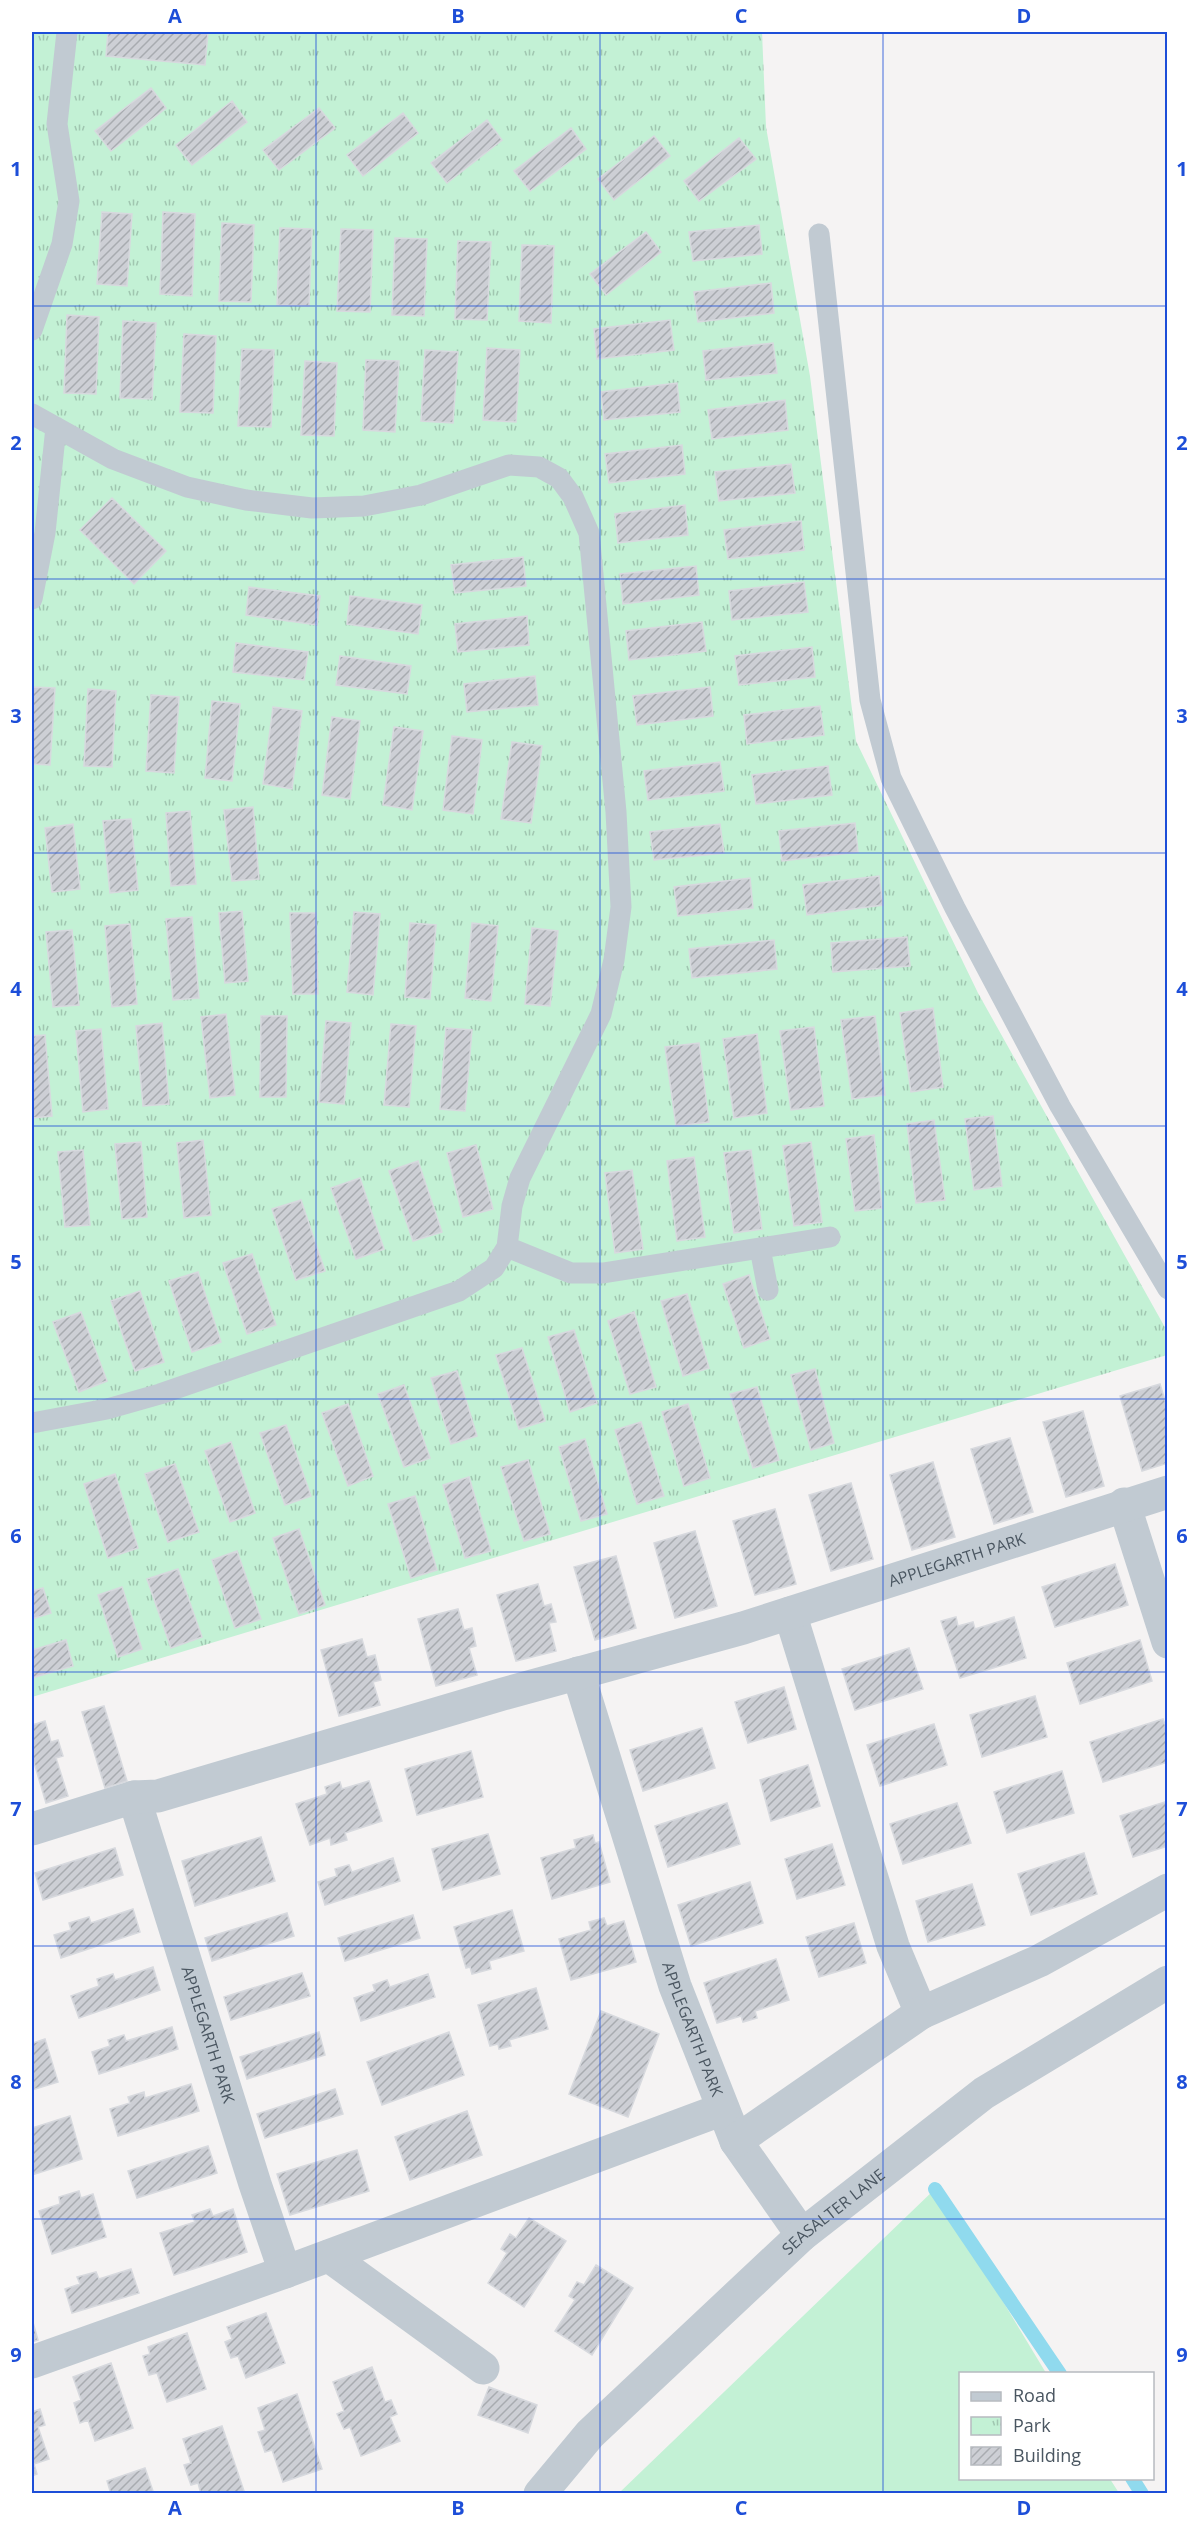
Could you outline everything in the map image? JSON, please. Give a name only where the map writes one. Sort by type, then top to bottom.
[{"type":"street","name":"APPLEGARTH PARK","points":[[32,1829],[134,1797],[158,1796],[790,1613],[1167,1492]]},
{"type":"street","points":[[1124,1504],[1167,1642]]},
{"type":"street","points":[[790,1613],[893,1946],[921,2013]]},
{"type":"street","name":"APPLEGARTH PARK","points":[[578,1673],[675,1986],[736,2142],[802,2235]]},
{"type":"street","name":"APPLEGARTH PARK","points":[[134,1797],[285,2272]]},
{"type":"street","points":[[736,2142],[921,2013],[1039,1961],[1167,1890]]},
{"type":"street","name":"SEASALTER LANE","points":[[540,2493],[590,2434],[802,2235],[984,2093],[1167,1982]]},
{"type":"street","name":"APPLEGARTH PARK","points":[[32,2362],[329,2256],[723,2109]]},
{"type":"street","points":[[329,2256],[483,2368]]},
{"type":"lane","points":[[32,330],[62,243],[69,201],[57,124],[67,32]]},
{"type":"lane","points":[[819,234],[870,700],[891,778],[955,908],[1060,1106],[1167,1289]]},
{"type":"lane","points":[[32,414],[112,459],[187,487],[246,500],[312,508],[364,506],[421,495],[509,465],[539,467],[559,478],[573,497],[589,533],[616,812],[621,908],[614,960],[601,1014],[520,1178],[512,1206],[507,1247],[494,1268],[459,1291],[160,1394],[107,1409],[32,1423]]},
{"type":"lane","points":[[32,599],[45,533],[56,427]]},
{"type":"lane","points":[[507,1247],[571,1273],[603,1273],[830,1237]]},
{"type":"lane","points":[[760,1248],[768,1290]]},
{"type":"green space","points":[[32,32],[762,32],[766,127],[810,376],[856,741],[978,993],[1167,1331],[1167,1355],[32,1697]]},
{"type":"green space","points":[[935,2189],[1045,2372],[959,2372],[959,2480],[1111,2480],[1119,2493],[619,2493]]},
{"type":"building","points":[[108,32],[208,32],[205,65],[106,56]]},
{"type":"building","points":[[151,88],[166,108],[111,151],[95,131]]},
{"type":"building","points":[[232,101],[247,122],[192,165],[176,145]]},
{"type":"building","points":[[319,108],[335,128],[279,170],[263,150]]},
{"type":"building","points":[[403,113],[418,133],[363,176],[347,155]]},
{"type":"building","points":[[487,120],[502,140],[447,183],[431,163]]},
{"type":"building","points":[[571,128],[586,149],[530,191],[514,171]]},
{"type":"building","points":[[654,136],[670,156],[614,200],[598,179]]},
{"type":"building","points":[[739,138],[756,159],[699,201],[684,181]]},
{"type":"building","points":[[102,212],[132,214],[127,286],[97,284]]},
{"type":"building","points":[[163,212],[195,214],[192,296],[160,294]]},
{"type":"building","points":[[222,223],[254,225],[251,302],[219,301]]},
{"type":"building","points":[[759,225],[762,254],[693,261],[689,232]]},
{"type":"building","points":[[280,228],[312,229],[309,306],[277,305]]},
{"type":"building","points":[[341,229],[373,230],[370,312],[337,311]]},
{"type":"building","points":[[646,232],[661,252],[606,295],[590,274]]},
{"type":"building","points":[[395,238],[427,239],[424,316],[392,315]]},
{"type":"building","points":[[458,241],[491,242],[487,320],[455,319]]},
{"type":"building","points":[[522,245],[554,246],[551,323],[519,321]]},
{"type":"building","points":[[771,283],[774,313],[698,322],[694,292]]},
{"type":"building","points":[[67,315],[99,317],[96,394],[64,393]]},
{"type":"building","points":[[670,320],[674,350],[597,359],[594,329]]},
{"type":"building","points":[[123,321],[156,323],[152,399],[120,398]]},
{"type":"building","points":[[184,334],[216,336],[213,413],[180,412]]},
{"type":"building","points":[[773,343],[777,373],[706,380],[703,351]]},
{"type":"building","points":[[487,348],[520,350],[516,422],[483,420]]},
{"type":"building","points":[[242,349],[274,350],[271,427],[238,426]]},
{"type":"building","points":[[425,350],[458,352],[453,423],[421,421]]},
{"type":"building","points":[[366,360],[399,361],[395,432],[363,430]]},
{"type":"building","points":[[305,361],[337,363],[334,436],[301,435]]},
{"type":"building","points":[[677,383],[680,412],[604,420],[601,392]]},
{"type":"building","points":[[785,400],[788,430],[712,439],[708,410]]},
{"type":"building","points":[[682,445],[685,474],[609,483],[605,454]]},
{"type":"building","points":[[791,464],[795,493],[719,501],[715,472]]},
{"type":"building","points":[[112,498],[166,551],[134,584],[80,530]]},
{"type":"building","points":[[685,505],[688,535],[618,543],[615,514]]},
{"type":"building","points":[[801,521],[804,550],[728,559],[724,530]]},
{"type":"building","points":[[523,557],[526,586],[455,593],[451,565]]},
{"type":"building","points":[[696,566],[699,595],[623,604],[620,574]]},
{"type":"building","points":[[804,582],[808,612],[732,620],[729,591]]},
{"type":"building","points":[[249,587],[320,596],[317,625],[246,615]]},
{"type":"building","points":[[350,596],[422,605],[418,634],[347,624]]},
{"type":"building","points":[[527,616],[529,645],[458,652],[455,624]]},
{"type":"building","points":[[702,622],[706,651],[629,660],[626,631]]},
{"type":"building","points":[[236,643],[308,652],[304,680],[233,672]]},
{"type":"building","points":[[812,647],[815,677],[739,685],[735,656]]},
{"type":"building","points":[[340,656],[411,666],[407,694],[336,685]]},
{"type":"building","points":[[535,676],[538,705],[467,712],[464,684]]},
{"type":"building","points":[[32,687],[55,688],[50,765],[32,764]]},
{"type":"building","points":[[710,687],[713,716],[637,725],[633,696]]},
{"type":"building","points":[[88,689],[116,691],[112,767],[84,766]]},
{"type":"building","points":[[151,695],[179,697],[174,773],[146,771]]},
{"type":"building","points":[[212,701],[240,704],[232,781],[205,778]]},
{"type":"building","points":[[820,706],[824,735],[747,744],[744,715]]},
{"type":"building","points":[[273,707],[302,711],[292,789],[263,784]]},
{"type":"building","points":[[332,717],[360,721],[350,799],[322,795]]},
{"type":"building","points":[[394,727],[423,731],[412,810],[383,805]]},
{"type":"building","points":[[452,736],[482,740],[473,814],[443,810]]},
{"type":"building","points":[[512,742],[542,746],[531,823],[501,819]]},
{"type":"building","points":[[720,762],[724,791],[648,800],[644,771]]},
{"type":"building","points":[[828,766],[832,795],[756,804],[752,775]]},
{"type":"building","points":[[253,807],[259,879],[232,881],[224,810]]},
{"type":"building","points":[[190,811],[196,884],[171,886],[166,813]]},
{"type":"building","points":[[131,819],[138,890],[110,893],[103,821]]},
{"type":"building","points":[[855,823],[858,852],[782,861],[779,831]]},
{"type":"building","points":[[73,824],[80,889],[52,892],[45,828]]},
{"type":"building","points":[[720,824],[724,853],[654,860],[650,832]]},
{"type":"building","points":[[879,876],[883,905],[807,915],[803,885]]},
{"type":"building","points":[[750,878],[753,908],[678,916],[674,887]]},
{"type":"building","points":[[242,911],[248,981],[225,983],[219,913]]},
{"type":"building","points":[[354,912],[380,914],[373,995],[347,992]]},
{"type":"building","points":[[290,913],[316,913],[318,994],[293,994]]},
{"type":"building","points":[[192,917],[199,998],[173,1000],[166,919]]},
{"type":"building","points":[[410,923],[436,925],[430,999],[405,997]]},
{"type":"building","points":[[472,923],[498,926],[491,1001],[465,998]]},
{"type":"building","points":[[130,924],[137,1004],[112,1007],[105,926]]},
{"type":"building","points":[[532,928],[558,931],[550,1006],[525,1004]]},
{"type":"building","points":[[72,930],[79,1005],[53,1007],[46,932]]},
{"type":"building","points":[[907,937],[910,966],[833,972],[831,943]]},
{"type":"building","points":[[774,940],[777,969],[692,978],[689,949]]},
{"type":"building","points":[[933,1008],[943,1087],[911,1092],[900,1013]]},
{"type":"building","points":[[226,1014],[235,1095],[210,1098],[201,1017]]},
{"type":"building","points":[[261,1016],[287,1016],[286,1097],[260,1097]]},
{"type":"building","points":[[875,1016],[885,1095],[852,1099],[841,1020]]},
{"type":"building","points":[[326,1021],[351,1023],[344,1104],[319,1102]]},
{"type":"building","points":[[162,1023],[169,1104],[143,1106],[136,1026]]},
{"type":"building","points":[[391,1024],[416,1026],[409,1107],[384,1105]]},
{"type":"building","points":[[814,1027],[824,1106],[791,1110],[780,1031]]},
{"type":"building","points":[[446,1028],[472,1030],[465,1111],[440,1109]]},
{"type":"building","points":[[101,1029],[108,1109],[83,1112],[76,1031]]},
{"type":"building","points":[[757,1034],[767,1113],[734,1118],[723,1039]]},
{"type":"building","points":[[45,1035],[52,1116],[32,1118],[32,1036]]},
{"type":"building","points":[[699,1043],[709,1122],[676,1126],[665,1047]]},
{"type":"building","points":[[993,1116],[1002,1186],[974,1190],[965,1119]]},
{"type":"building","points":[[934,1120],[945,1200],[916,1203],[907,1124]]},
{"type":"building","points":[[874,1135],[882,1208],[855,1211],[846,1139]]},
{"type":"building","points":[[203,1140],[211,1215],[184,1218],[177,1143]]},
{"type":"building","points":[[141,1142],[147,1217],[122,1219],[115,1144]]},
{"type":"building","points":[[811,1142],[822,1222],[794,1226],[783,1146]]},
{"type":"building","points":[[476,1145],[493,1209],[463,1217],[447,1153]]},
{"type":"building","points":[[83,1150],[90,1225],[65,1227],[58,1152]]},
{"type":"building","points":[[751,1150],[762,1229],[734,1233],[724,1153]]},
{"type":"building","points":[[694,1157],[705,1237],[677,1241],[667,1161]]},
{"type":"building","points":[[418,1161],[442,1232],[413,1241],[389,1171]]},
{"type":"building","points":[[632,1170],[643,1249],[615,1253],[605,1173]]},
{"type":"building","points":[[360,1178],[384,1249],[356,1259],[331,1188]]},
{"type":"building","points":[[301,1200],[325,1271],[296,1280],[272,1209]]},
{"type":"building","points":[[252,1254],[276,1325],[247,1334],[223,1263]]},
{"type":"building","points":[[198,1272],[221,1342],[192,1352],[169,1281]]},
{"type":"building","points":[[749,1275],[770,1339],[744,1348],[723,1284]]},
{"type":"building","points":[[140,1291],[164,1362],[135,1371],[111,1301]]},
{"type":"building","points":[[687,1294],[709,1368],[683,1376],[661,1301]]},
{"type":"building","points":[[81,1312],[107,1381],[79,1392],[53,1322]]},
{"type":"building","points":[[634,1312],[656,1387],[630,1394],[608,1321]]},
{"type":"building","points":[[574,1330],[597,1403],[570,1412],[548,1337]]},
{"type":"building","points":[[522,1348],[545,1421],[519,1429],[496,1355]]},
{"type":"building","points":[[815,1369],[834,1443],[811,1450],[791,1375]]},
{"type":"building","points":[[457,1371],[477,1436],[451,1444],[431,1378]]},
{"type":"building","points":[[1160,1384],[1168,1410],[1168,1463],[1142,1471],[1120,1396]]},
{"type":"building","points":[[404,1385],[430,1458],[404,1467],[378,1394]]},
{"type":"building","points":[[757,1387],[779,1460],[753,1468],[730,1394]]},
{"type":"building","points":[[348,1404],[373,1476],[348,1486],[322,1413]]},
{"type":"building","points":[[688,1404],[710,1478],[684,1486],[662,1412]]},
{"type":"building","points":[[1083,1411],[1104,1486],[1066,1497],[1043,1422]]},
{"type":"building","points":[[641,1422],[664,1496],[637,1504],[615,1430]]},
{"type":"building","points":[[286,1425],[311,1496],[285,1505],[260,1433]]},
{"type":"building","points":[[1010,1438],[1033,1512],[994,1524],[971,1449]]},
{"type":"building","points":[[585,1439],[607,1514],[581,1521],[559,1447]]},
{"type":"building","points":[[231,1442],[255,1513],[230,1522],[205,1451]]},
{"type":"building","points":[[528,1460],[550,1534],[524,1541],[501,1467]]},
{"type":"building","points":[[933,1462],[955,1537],[912,1550],[890,1475]]},
{"type":"building","points":[[175,1464],[199,1532],[168,1542],[145,1474]]},
{"type":"building","points":[[115,1474],[138,1548],[108,1558],[84,1484]]},
{"type":"building","points":[[469,1477],[491,1551],[465,1558],[443,1485]]},
{"type":"building","points":[[851,1483],[873,1559],[831,1571],[809,1495]]},
{"type":"building","points":[[415,1496],[437,1570],[411,1578],[388,1504]]},
{"type":"building","points":[[775,1509],[796,1584],[755,1595],[733,1521]]},
{"type":"building","points":[[299,1529],[325,1605],[299,1614],[273,1538]]},
{"type":"building","points":[[695,1531],[717,1606],[675,1618],[654,1543]]},
{"type":"building","points":[[237,1551],[261,1619],[235,1628],[212,1560]]},
{"type":"building","points":[[616,1556],[636,1628],[595,1640],[574,1567]]},
{"type":"building","points":[[1115,1564],[1128,1605],[1055,1627],[1042,1587]]},
{"type":"building","points":[[178,1569],[202,1637],[171,1648],[147,1579]]},
{"type":"building","points":[[538,1584],[544,1606],[551,1604],[556,1622],[549,1623],[556,1651],[516,1661],[497,1595]]},
{"type":"building","points":[[122,1587],[142,1649],[118,1657],[98,1595]]},
{"type":"building","points":[[43,1588],[51,1613],[32,1619],[32,1591]]},
{"type":"building","points":[[458,1609],[464,1630],[472,1628],[476,1646],[469,1648],[477,1675],[436,1686],[418,1619]]},
{"type":"building","points":[[956,1617],[958,1626],[973,1622],[975,1629],[1014,1617],[1026,1658],[960,1678],[941,1621]]},
{"type":"building","points":[[362,1639],[367,1657],[375,1655],[381,1680],[373,1682],[380,1705],[339,1716],[321,1650]]},
{"type":"building","points":[[66,1640],[73,1666],[32,1678],[32,1650]]},
{"type":"building","points":[[1140,1640],[1152,1681],[1080,1704],[1067,1663]]},
{"type":"building","points":[[909,1648],[923,1689],[855,1710],[842,1669]]},
{"type":"building","points":[[784,1687],[796,1729],[748,1743],[735,1702]]},
{"type":"building","points":[[1035,1696],[1047,1737],[982,1757],[970,1715]]},
{"type":"building","points":[[104,1706],[127,1781],[105,1788],[82,1712]]},
{"type":"building","points":[[1163,1719],[1168,1732],[1168,1762],[1103,1782],[1090,1742]]},
{"type":"building","points":[[45,1721],[51,1742],[58,1740],[63,1756],[56,1758],[68,1796],[46,1803],[32,1756],[32,1725]]},
{"type":"building","points":[[934,1724],[947,1765],[880,1786],[867,1745]]},
{"type":"building","points":[[702,1728],[715,1768],[643,1791],[630,1750]]},
{"type":"building","points":[[471,1751],[483,1797],[417,1815],[405,1769]]},
{"type":"building","points":[[808,1765],[820,1806],[771,1821],[760,1780]]},
{"type":"building","points":[[1062,1771],[1074,1813],[1007,1833],[994,1792]]},
{"type":"building","points":[[369,1781],[382,1821],[345,1833],[347,1840],[331,1845],[330,1838],[310,1845],[296,1804],[327,1794],[325,1787],[340,1782],[342,1789]]},
{"type":"building","points":[[1168,1801],[1168,1846],[1133,1857],[1120,1816]]},
{"type":"building","points":[[727,1803],[740,1844],[668,1867],[655,1826]]},
{"type":"building","points":[[957,1803],[971,1843],[903,1864],[890,1824]]},
{"type":"building","points":[[488,1834],[500,1874],[443,1890],[432,1849]]},
{"type":"building","points":[[593,1835],[595,1843],[599,1842],[610,1882],[552,1899],[541,1858],[576,1848],[574,1840]]},
{"type":"building","points":[[261,1837],[275,1881],[195,1906],[182,1861]]},
{"type":"building","points":[[832,1844],[845,1885],[797,1899],[785,1859]]},
{"type":"building","points":[[115,1848],[123,1875],[43,1900],[35,1873]]},
{"type":"building","points":[[1084,1853],[1097,1894],[1031,1915],[1018,1874]]},
{"type":"building","points":[[393,1858],[400,1881],[325,1905],[318,1882],[337,1876],[335,1869],[349,1865],[352,1872]]},
{"type":"building","points":[[750,1882],[763,1923],[691,1946],[678,1905]]},
{"type":"building","points":[[972,1884],[985,1925],[928,1942],[916,1901]]},
{"type":"building","points":[[133,1909],[140,1932],[61,1958],[54,1935],[71,1930],[69,1923],[89,1917],[91,1923]]},
{"type":"building","points":[[512,1910],[524,1951],[489,1961],[491,1969],[472,1974],[470,1967],[466,1968],[454,1927]]},
{"type":"building","points":[[287,1913],[294,1936],[212,1961],[205,1938]]},
{"type":"building","points":[[413,1915],[420,1938],[345,1961],[338,1938]]},
{"type":"building","points":[[604,1918],[607,1926],[624,1921],[636,1962],[571,1980],[559,1939],[591,1930],[589,1922]]},
{"type":"building","points":[[854,1923],[866,1963],[819,1977],[806,1937]]},
{"type":"building","points":[[776,1959],[789,2000],[755,2011],[757,2018],[743,2022],[741,2016],[717,2023],[704,1983]]},
{"type":"building","points":[[153,1967],[160,1990],[79,2018],[71,1996],[99,1986],[97,1979],[113,1974],[115,1980]]},
{"type":"building","points":[[302,1973],[310,1996],[231,2020],[224,1997]]},
{"type":"building","points":[[428,1974],[435,1997],[361,2021],[354,1998],[375,1991],[373,1985],[387,1980],[390,1987]]},
{"type":"building","points":[[536,1988],[548,2029],[509,2040],[511,2046],[499,2049],[498,2044],[490,2046],[478,2005]]},
{"type":"building","points":[[601,2011],[659,2034],[628,2117],[569,2094]]},
{"type":"building","points":[[172,2027],[178,2049],[99,2074],[92,2052],[110,2046],[108,2040],[124,2035],[126,2041]]},
{"type":"building","points":[[319,2032],[325,2055],[247,2079],[240,2057]]},
{"type":"building","points":[[449,2032],[464,2075],[382,2105],[367,2062]]},
{"type":"building","points":[[32,2037],[33,2043],[45,2039],[58,2082],[32,2090]]},
{"type":"building","points":[[191,2084],[199,2111],[118,2136],[110,2109],[130,2103],[128,2097],[144,2092],[145,2098]]},
{"type":"building","points":[[335,2089],[343,2114],[265,2138],[257,2114]]},
{"type":"building","points":[[467,2111],[482,2155],[410,2180],[395,2137]]},
{"type":"building","points":[[70,2116],[82,2159],[32,2175],[32,2128]]},
{"type":"building","points":[[208,2146],[217,2173],[137,2198],[128,2171]]},
{"type":"building","points":[[357,2150],[369,2191],[290,2215],[277,2174]]},
{"type":"building","points":[[79,2191],[81,2198],[93,2194],[106,2237],[52,2254],[39,2211],[60,2204],[59,2197]]},
{"type":"building","points":[[210,2209],[213,2216],[233,2209],[247,2252],[174,2275],[160,2233],[195,2222],[192,2215]]},
{"type":"building","points":[[529,2218],[566,2241],[524,2307],[488,2283],[507,2253],[501,2249],[510,2234],[516,2238]]},
{"type":"building","points":[[596,2265],[633,2288],[592,2355],[555,2331],[575,2300],[569,2296],[577,2282],[584,2285]]},
{"type":"building","points":[[131,2269],[139,2293],[72,2313],[65,2289],[80,2284],[77,2277],[96,2272],[99,2279]]},
{"type":"building","points":[[266,2313],[285,2363],[246,2378],[238,2356],[231,2358],[225,2342],[232,2339],[227,2327]]},
{"type":"building","points":[[32,2319],[38,2340],[32,2342]]},
{"type":"building","points":[[187,2333],[206,2389],[167,2402],[157,2373],[149,2375],[143,2356],[150,2354],[148,2347]]},
{"type":"building","points":[[111,2363],[133,2428],[95,2441],[88,2420],[80,2423],[74,2403],[81,2400],[73,2377]]},
{"type":"building","points":[[372,2367],[385,2402],[391,2400],[397,2414],[390,2417],[400,2441],[361,2456],[350,2427],[344,2429],[337,2414],[344,2411],[333,2382]]},
{"type":"building","points":[[489,2387],[537,2405],[528,2433],[478,2415]]},
{"type":"building","points":[[297,2394],[322,2469],[283,2482],[272,2450],[265,2452],[258,2432],[265,2430],[258,2408]]},
{"type":"building","points":[[40,2409],[45,2425],[38,2427],[49,2459],[34,2464],[37,2474],[32,2476],[32,2412]]},
{"type":"building","points":[[222,2426],[245,2494],[201,2494],[198,2483],[191,2485],[184,2465],[191,2463],[183,2439]]},
{"type":"building","points":[[145,2468],[154,2494],[111,2494],[107,2481]]},
{"type":"waterway","points":[[935,2189],[1059,2372]]},
{"type":"waterway","points":[[1133,2480],[1142,2494]]}]
